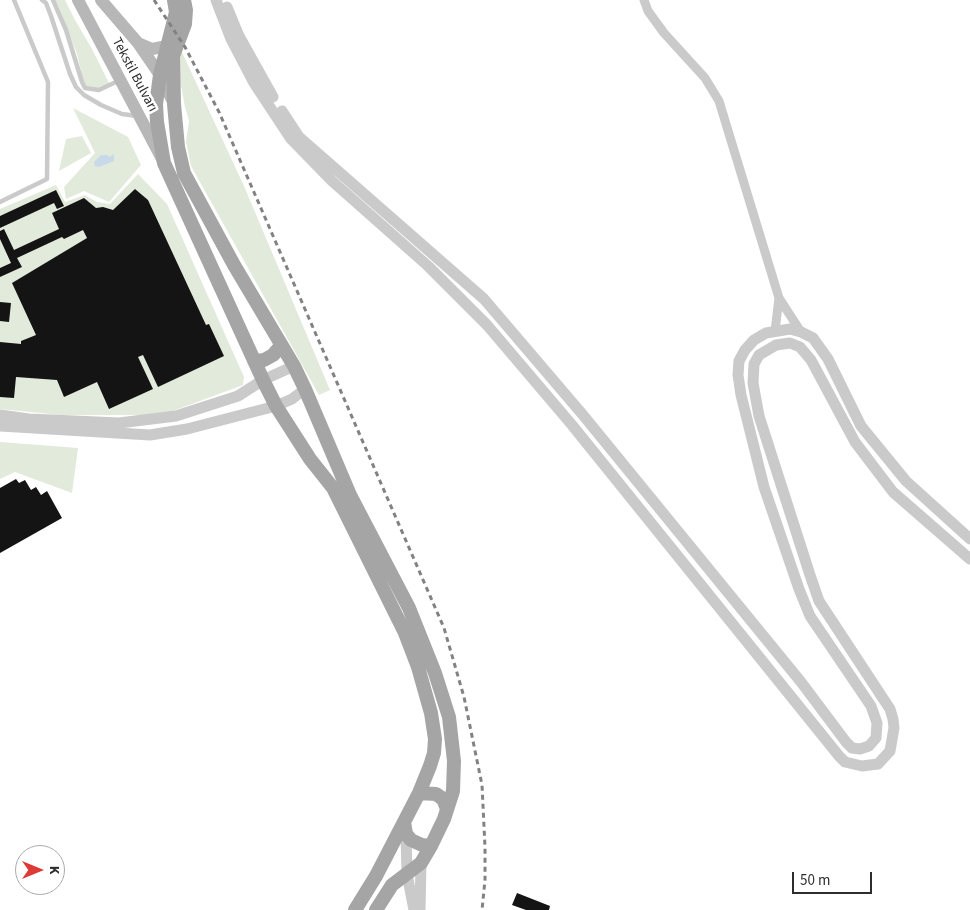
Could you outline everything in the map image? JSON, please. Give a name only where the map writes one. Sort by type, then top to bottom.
[{"type":"main road","name":"Tekstil Bulvarı","points":[[101,0],[138,44],[160,75],[174,104]]},
{"type":"main road","points":[[174,0],[176,12],[160,75],[156,104],[164,163],[276,406],[310,459],[333,488],[405,633],[418,667],[430,713],[435,739],[434,753],[430,766],[405,828],[355,910]]},
{"type":"main road","points":[[184,0],[186,10],[185,24],[174,56],[174,104],[178,147],[184,174],[234,265],[294,366],[350,495],[410,608],[435,673],[449,717],[454,761],[453,791],[447,809],[431,846],[421,863],[392,886],[376,910]]},
{"type":"main road","name":"Tekstil Bulvarı","points":[[81,2],[120,81],[164,163]]},
{"type":"main road","points":[[138,44],[152,50],[167,46]]},
{"type":"main road","points":[[254,360],[264,360],[274,355],[281,346]]},
{"type":"main road","points":[[419,793],[436,794],[443,799],[447,809]]},
{"type":"main road","points":[[405,828],[411,840],[422,845],[431,846]]},
{"type":"street","points":[[216,0],[231,39],[254,83],[291,139],[332,181],[428,266],[487,325],[572,425],[845,762],[862,766],[878,764],[890,751],[894,728],[893,719],[890,709],[819,601],[759,416],[753,383],[754,364],[759,355],[776,344],[790,343],[800,347],[811,360],[855,442],[893,492],[970,559]]},
{"type":"street","points":[[224,0],[239,36],[267,90],[299,137],[484,299],[584,415],[801,682],[852,748],[860,749],[869,746],[876,738],[877,723],[871,706],[810,616],[799,590],[764,487],[741,396],[738,375],[739,361],[745,350],[754,340],[775,331],[790,329],[813,338],[828,359],[861,426],[906,481],[970,539]]},
{"type":"street","points":[[644,0],[648,11],[664,34],[705,78],[719,101],[779,298],[801,332]]},
{"type":"street","points":[[775,331],[779,298]]},
{"type":"street","points":[[0,415],[119,423],[176,416],[238,396],[263,380],[294,366]]},
{"type":"street","points":[[0,426],[150,435],[187,429],[276,406],[292,399],[305,389]]},
{"type":"street","points":[[405,828],[408,874],[414,910]]},
{"type":"street","points":[[420,910],[421,863]]},
{"type":"lane","points":[[0,202],[47,179],[48,82],[15,0]]},
{"type":"lane","points":[[42,0],[48,10],[76,87],[84,95],[100,105],[122,114],[139,116]]},
{"type":"lane","points":[[53,0],[66,30],[85,88],[99,90],[120,81]]},
{"type":"green space","points":[[55,0],[65,0],[92,49],[109,83],[100,89],[87,87],[83,80],[77,54]]},
{"type":"green space","points":[[181,50],[244,186],[330,390],[319,395],[191,166],[186,142],[189,121],[177,64]]},
{"type":"green space","points":[[73,108],[128,137],[141,165],[109,202],[84,191],[66,199],[64,187],[95,153]]},
{"type":"green space","points":[[82,136],[91,153],[59,171],[66,139]]},
{"type":"green space","points":[[138,174],[167,204],[244,377],[243,385],[162,415],[61,415],[0,409],[0,209],[56,185],[65,202],[85,195],[97,202],[110,204]]},
{"type":"green space","points":[[0,442],[78,448],[72,493],[15,472],[0,479]]},
{"type":"water","points":[[113,154],[114,161],[99,167],[95,166],[94,162],[101,155],[110,157]]},
{"type":"building","points":[[135,189],[148,200],[206,325],[209,324],[224,356],[158,387],[143,355],[138,357],[153,389],[109,409],[97,382],[64,397],[57,380],[16,377],[14,398],[0,397],[0,342],[21,344],[21,341],[36,335],[12,283],[87,238],[83,230],[64,239],[62,237],[17,258],[22,267],[0,277],[0,268],[11,263],[0,239],[0,231],[4,229],[14,250],[59,229],[52,213],[84,198],[96,208],[103,207],[113,210]]},
{"type":"building","points":[[56,190],[64,206],[57,209],[54,203],[0,228],[0,216]]},
{"type":"building","points":[[0,302],[11,303],[9,322],[0,321]]},
{"type":"building","points":[[16,479],[19,483],[25,480],[31,490],[36,487],[41,495],[47,491],[62,518],[0,553],[0,488]]},
{"type":"building","points":[[517,893],[550,906],[549,910],[526,910],[512,905]]},
{"type":"railway","points":[[154,0],[185,47],[219,112],[444,628],[464,697],[482,785],[485,847],[485,880],[482,910]]}]
